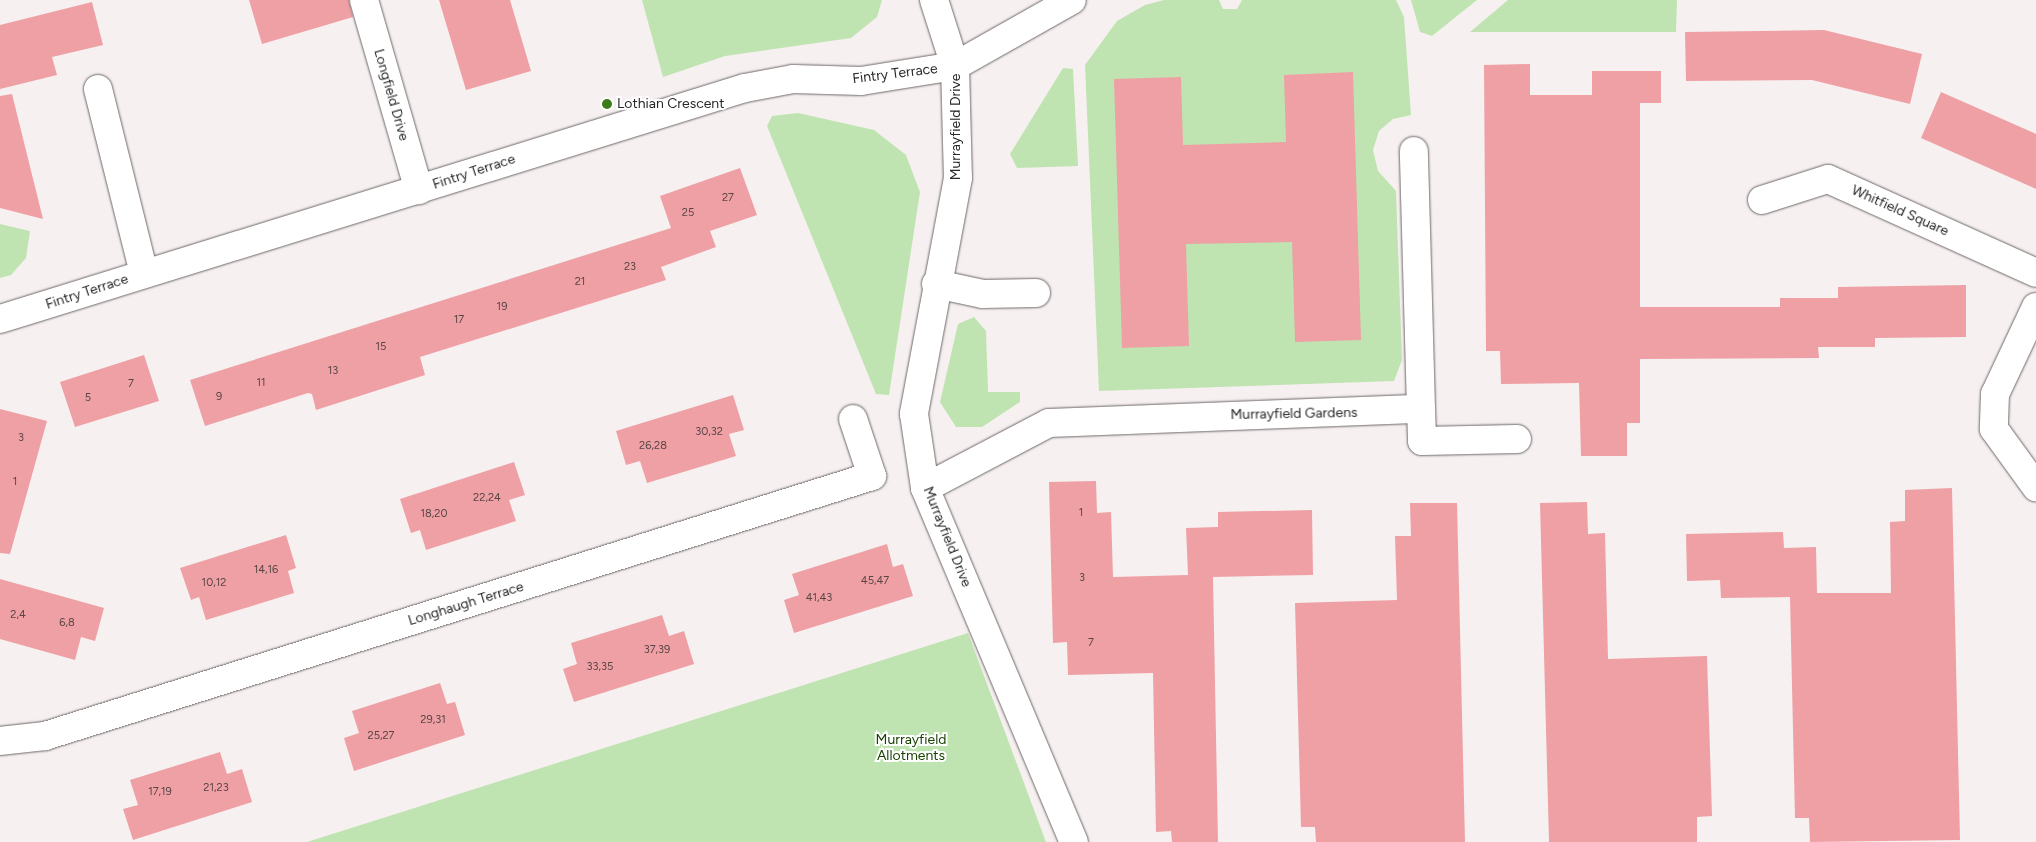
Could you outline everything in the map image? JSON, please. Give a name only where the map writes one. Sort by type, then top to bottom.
[{"type":"street","name":"Longfield Drive","points":[[364,0],[418,190]]},
{"type":"street","points":[[934,0],[955,66],[1072,0]]},
{"type":"street","name":"Fintry Terrace","points":[[0,319],[745,88],[793,79],[861,81],[955,66]]},
{"type":"street","name":"Murrayfield Drive","points":[[955,66],[958,178],[936,284],[914,414],[925,488],[1074,842]]},
{"type":"street","points":[[98,89],[144,273]]},
{"type":"street","points":[[1414,151],[1422,441],[1517,438]]},
{"type":"street","name":"Whitfield Square","points":[[1762,200],[1828,179],[2036,273]]},
{"type":"street","points":[[936,284],[982,294],[1036,293]]},
{"type":"street","points":[[2036,307],[1996,394],[1994,429],[2036,487]]},
{"type":"street","name":"Murrayfield Gardens","points":[[925,488],[1049,423],[1421,410]]},
{"type":"street","name":"Longhaugh Terrace","points":[[0,741],[55,733],[872,476],[853,419]]},
{"type":"green space","points":[[642,0],[882,0],[877,17],[851,38],[725,56],[663,77]]},
{"type":"green space","points":[[1164,0],[1219,0],[1223,9],[1237,9],[1242,0],[1396,0],[1404,17],[1411,115],[1393,119],[1379,131],[1373,150],[1378,171],[1396,191],[1402,360],[1394,381],[1099,391],[1085,65],[1117,21],[1145,5]]},
{"type":"green space","points":[[1411,0],[1477,0],[1432,36],[1420,32]]},
{"type":"green space","points":[[1508,0],[1677,0],[1676,32],[1470,32]]},
{"type":"green space","points":[[1063,68],[1073,69],[1078,166],[1017,168],[1010,154]]},
{"type":"green space","points":[[798,113],[874,130],[906,155],[920,192],[889,395],[876,394],[767,126],[772,116]]},
{"type":"green space","points":[[0,224],[30,231],[26,258],[11,275],[0,278]]},
{"type":"green space","points":[[974,317],[986,331],[988,392],[1020,392],[1020,402],[982,427],[956,427],[940,402],[958,324]]},
{"type":"green space","name":"Murrayfield Allotments","points":[[968,633],[1046,842],[307,842]]},
{"type":"building","points":[[249,0],[349,0],[353,17],[262,44]]},
{"type":"building","points":[[439,0],[510,0],[531,71],[466,90]]},
{"type":"building","points":[[92,2],[103,45],[52,57],[57,75],[0,89],[0,25]]},
{"type":"building","points":[[1824,30],[1922,54],[1910,104],[1812,80],[1686,81],[1685,32]]},
{"type":"building","points":[[1530,64],[1530,95],[1592,95],[1592,71],[1661,71],[1661,103],[1640,103],[1640,307],[1780,307],[1780,298],[1838,298],[1838,287],[1966,285],[1966,337],[1875,338],[1875,347],[1818,347],[1819,358],[1640,359],[1640,423],[1627,423],[1627,456],[1581,456],[1579,383],[1501,384],[1500,351],[1486,351],[1484,65]]},
{"type":"building","points":[[1353,72],[1361,340],[1295,342],[1292,242],[1186,244],[1189,346],[1122,348],[1114,79],[1181,77],[1183,145],[1286,142],[1284,75]]},
{"type":"building","points":[[1941,92],[2036,134],[2036,189],[1921,138]]},
{"type":"building","points":[[12,94],[43,219],[0,208],[0,96]]},
{"type":"building","points":[[740,168],[757,215],[710,231],[716,247],[661,267],[666,280],[420,357],[425,375],[316,410],[312,394],[308,393],[205,426],[190,380],[671,228],[660,196]]},
{"type":"building","points":[[144,355],[159,401],[75,427],[60,382]]},
{"type":"building","points":[[733,395],[744,430],[729,434],[736,456],[647,483],[640,461],[626,465],[616,431]]},
{"type":"building","points":[[0,409],[47,421],[10,554],[0,553]]},
{"type":"building","points":[[514,462],[525,495],[509,500],[516,521],[426,550],[420,530],[411,533],[400,499]]},
{"type":"building","points":[[1096,481],[1097,513],[1111,512],[1113,577],[1188,575],[1186,528],[1218,527],[1218,512],[1312,510],[1313,575],[1213,577],[1218,842],[1172,842],[1171,831],[1156,832],[1153,673],[1068,675],[1067,642],[1053,643],[1049,482]]},
{"type":"building","points":[[1952,488],[1960,840],[1810,842],[1809,818],[1795,818],[1790,597],[1721,598],[1720,580],[1687,581],[1686,534],[1783,532],[1784,548],[1816,547],[1817,593],[1891,593],[1890,522],[1905,521],[1905,490]]},
{"type":"building","points":[[1587,502],[1588,534],[1605,533],[1608,659],[1707,656],[1712,816],[1697,817],[1697,842],[1549,842],[1540,503]]},
{"type":"building","points":[[1410,503],[1457,503],[1465,842],[1316,842],[1315,827],[1301,827],[1295,603],[1397,600],[1395,536],[1411,536]]},
{"type":"building","points":[[286,535],[296,568],[288,571],[294,593],[206,620],[199,597],[191,600],[180,568]]},
{"type":"building","points":[[887,544],[893,567],[903,564],[913,596],[794,633],[784,600],[799,595],[792,574]]},
{"type":"building","points":[[0,579],[104,608],[95,641],[81,637],[75,660],[0,639]]},
{"type":"building","points":[[662,615],[669,636],[684,631],[694,664],[574,702],[563,669],[577,664],[571,643]]},
{"type":"building","points":[[440,683],[447,704],[455,702],[465,735],[354,771],[344,738],[359,733],[352,711]]},
{"type":"building","points":[[220,752],[227,774],[242,769],[252,802],[133,840],[123,809],[138,805],[130,780]]},
{"type":"place","name":"Lothian Crescent","points":[[607,104]]}]
